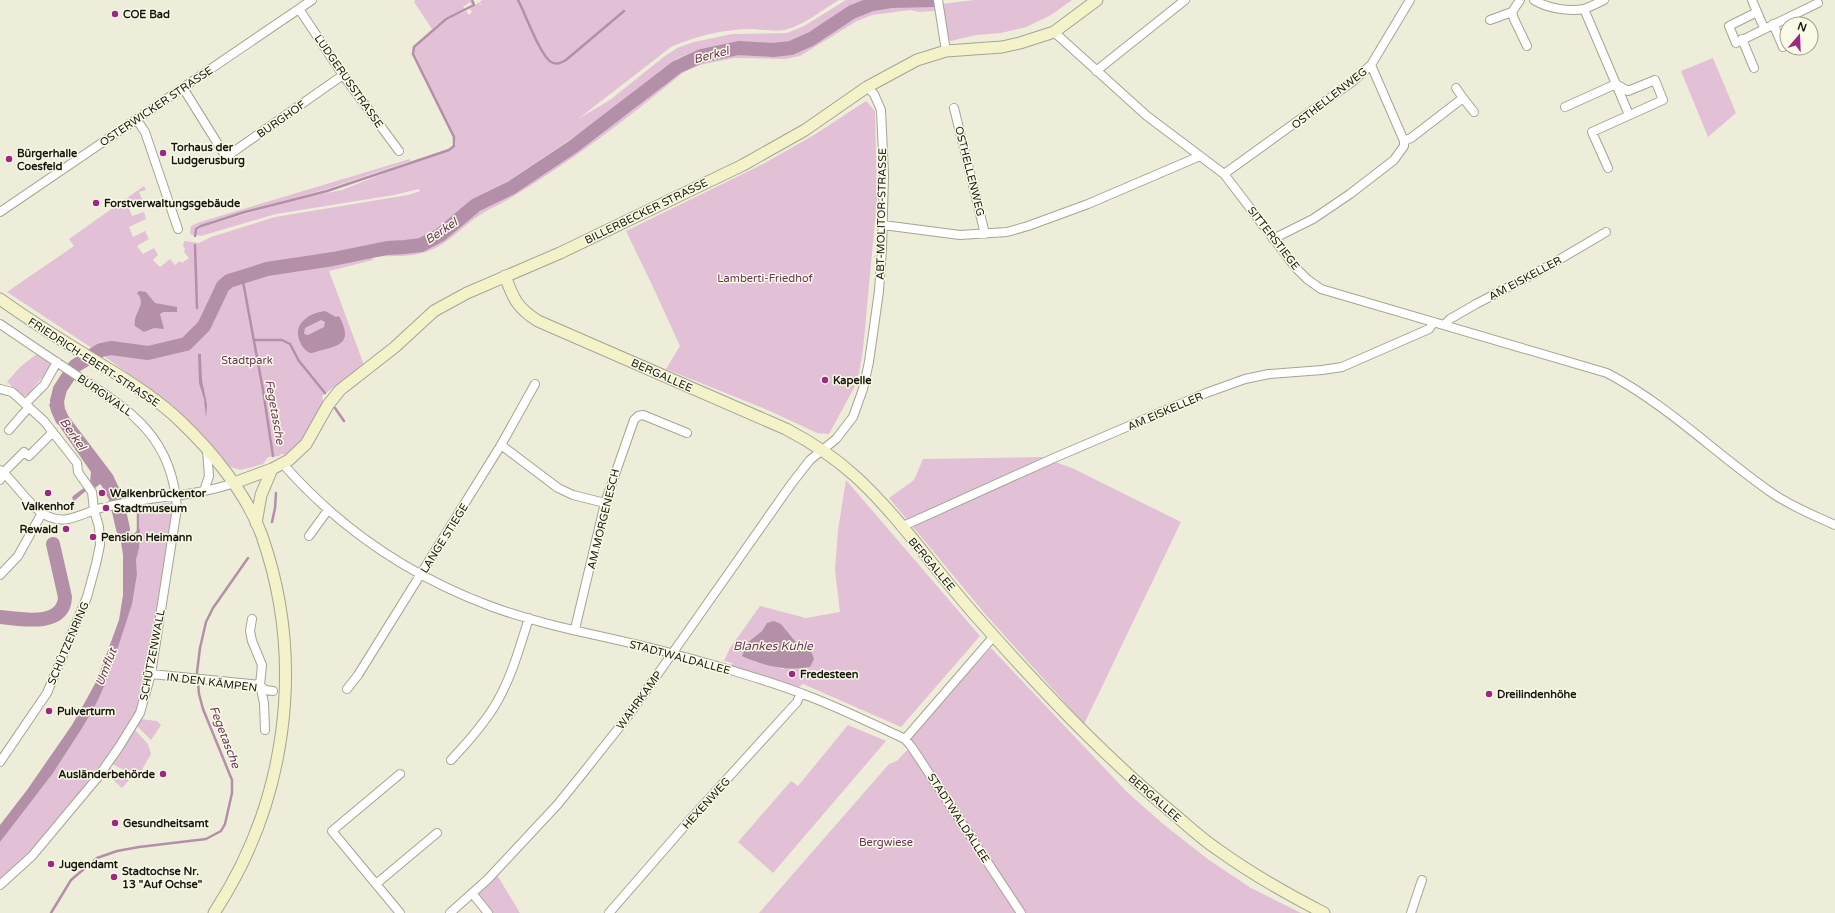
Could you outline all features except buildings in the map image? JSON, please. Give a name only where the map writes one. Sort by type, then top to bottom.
[{"type":"street","name":"OSTERWICKER STRASSE","points":[[0,212],[312,0]]},
{"type":"street","name":"BILLERBECKER STRASSE","points":[[234,483],[283,464],[297,454],[306,444],[328,405],[340,390],[396,347],[434,311],[467,293],[594,237],[743,165],[805,130],[867,88],[917,60],[946,51],[1006,46],[1054,32],[1097,0]]},
{"type":"street","points":[[1096,71],[1185,0]]},
{"type":"street","name":"OSTHELLENWEG","points":[[1224,174],[1352,82],[1371,65],[1410,0]]},
{"type":"street","points":[[1490,20],[1512,12],[1520,0]]},
{"type":"street","points":[[1534,0],[1553,7],[1584,9],[1604,0]]},
{"type":"street","points":[[1752,0],[1764,28]]},
{"type":"street","points":[[938,3],[946,51]]},
{"type":"street","points":[[1757,12],[1728,26],[1736,43],[1764,28],[1818,3]]},
{"type":"street","name":"LUDGERUSSTRASSE","points":[[299,9],[343,75],[399,151]]},
{"type":"street","points":[[1584,9],[1629,114]]},
{"type":"street","points":[[1512,12],[1527,46]]},
{"type":"street","points":[[1773,24],[1779,38]]},
{"type":"street","name":"SITTERSTIEGE","points":[[1054,32],[1147,116],[1224,174],[1296,268],[1307,279],[1321,288],[1591,368],[1622,381],[1694,433],[1776,496],[1835,525]]},
{"type":"street","points":[[1742,39],[1754,68]]},
{"type":"street","points":[[1273,239],[1313,219],[1350,194],[1394,160],[1404,146],[1404,141],[1371,65]]},
{"type":"street","name":"BURGHOF","points":[[183,88],[226,157],[343,75]]},
{"type":"street","points":[[1608,168],[1592,132],[1629,114],[1663,100],[1655,80],[1628,91],[1616,84]]},
{"type":"street","points":[[1565,106],[1616,84]]},
{"type":"street","name":"ABT-MOLITOR-STRASSE","points":[[822,449],[836,439],[853,417],[863,389],[869,362],[879,291],[883,225],[884,162],[881,110],[876,98],[867,88]]},
{"type":"street","points":[[1456,88],[1474,112]]},
{"type":"street","points":[[1404,141],[1411,138],[1463,98]]},
{"type":"street","name":"OSTHELLENWEG","points":[[954,108],[985,234]]},
{"type":"street","points":[[137,120],[145,132],[178,229]]},
{"type":"street","points":[[883,225],[960,235],[1006,232],[1028,226],[1088,204],[1200,156]]},
{"type":"street","name":"AM EISKELLER","points":[[1444,325],[1450,319],[1476,304],[1545,268],[1606,232]]},
{"type":"street","name":"BERGALLEE","points":[[505,276],[513,299],[518,305],[538,321],[768,421],[822,449],[856,476],[882,504],[994,636],[1137,783],[1216,848],[1271,883],[1324,913]]},
{"type":"street","name":"FRIEDRICH-EBERT-STRASSE","points":[[0,300],[25,318],[82,352],[158,402],[178,419],[207,450],[234,483],[262,536],[278,599],[283,635],[286,672],[282,730],[274,775],[259,824],[235,878],[214,913]]},
{"type":"street","name":"AM EISKELLER","points":[[901,527],[1050,460],[1206,394],[1245,379],[1263,375],[1342,367],[1429,329],[1434,322]]},
{"type":"street","name":"BURGWALL","points":[[0,324],[113,398],[135,416],[155,440],[166,460],[171,473],[176,495]]},
{"type":"street","points":[[9,430],[60,364]]},
{"type":"street","name":"LANGE STIEGE","points":[[347,689],[358,675],[421,575],[501,445],[535,384]]},
{"type":"street","name":"SCHÜTZENRING","points":[[0,389],[12,392],[27,405],[53,432],[77,463],[78,472],[92,492],[97,509],[100,545],[88,597],[47,693],[0,762]]},
{"type":"street","name":"AM MORGENESCH","points":[[575,629],[605,503],[629,430],[634,420],[638,416],[652,418],[687,433]]},
{"type":"street","points":[[53,432],[29,456],[24,452],[1,475],[42,513],[53,518],[69,519],[97,509]]},
{"type":"street","points":[[501,445],[558,488],[573,495],[605,503]]},
{"type":"street","name":"WAHRKAMP","points":[[450,913],[488,879],[558,804],[629,714],[792,483],[810,460],[822,449]]},
{"type":"street","points":[[204,491],[209,476],[207,450]]},
{"type":"street","name":"STADTWALDALLEE","points":[[283,464],[298,482],[328,510],[371,543],[421,575],[490,606],[529,618],[672,654],[801,693],[905,739],[1021,913]]},
{"type":"street","points":[[256,523],[261,495],[272,469]]},
{"type":"street","points":[[110,506],[125,502],[204,491],[234,483]]},
{"type":"street","name":"SCHÜTZENWALL","points":[[0,885],[32,856],[108,764],[140,713],[151,674],[177,508],[176,495]]},
{"type":"street","points":[[309,536],[328,510]]},
{"type":"street","points":[[0,575],[18,556],[42,513]]},
{"type":"street","points":[[451,760],[472,738],[497,702],[518,652],[529,618]]},
{"type":"street","points":[[252,619],[250,631],[252,641],[262,665],[260,685],[264,703],[265,730]]},
{"type":"street","points":[[905,739],[994,636]]},
{"type":"street","name":"IN DEN KÄMPEN","points":[[151,674],[260,685],[265,690],[273,691]]},
{"type":"street","name":"HEXENWEG","points":[[610,913],[792,707],[801,693]]},
{"type":"street","points":[[400,774],[332,831],[400,913]]},
{"type":"street","points":[[376,884],[437,832]]},
{"type":"street","points":[[1411,913],[1422,880]]},
{"type":"street","points":[[472,893],[488,913]]},
{"type":"green space","points":[[415,0],[470,0],[472,5],[470,2],[463,7],[465,9],[445,18],[432,29],[414,2]]},
{"type":"green space","name":"Stadtpark","points":[[482,0],[839,0],[806,21],[785,30],[771,31],[748,29],[718,32],[671,47],[578,119],[610,100],[677,48],[694,42],[732,34],[787,33],[804,26],[846,0],[868,0],[846,10],[795,40],[784,43],[733,43],[696,51],[676,59],[617,108],[501,186],[471,201],[438,231],[423,239],[408,243],[392,242],[375,244],[345,252],[258,268],[262,276],[353,261],[376,254],[409,254],[428,247],[443,239],[470,216],[507,196],[624,116],[689,65],[733,54],[785,55],[798,52],[864,13],[877,9],[934,5],[935,11],[919,12],[910,10],[872,15],[857,21],[800,56],[785,59],[734,58],[700,65],[684,72],[620,123],[553,171],[504,202],[483,213],[434,249],[419,254],[406,256],[372,257],[373,260],[329,271],[364,365],[322,396],[324,404],[303,441],[287,455],[281,454],[279,456],[268,457],[263,464],[241,470],[230,467],[202,434],[172,405],[101,354],[7,292],[74,246],[69,239],[144,186],[146,190],[139,192],[143,201],[128,206],[132,216],[144,212],[146,219],[129,227],[133,237],[145,231],[149,239],[137,246],[143,254],[154,248],[158,255],[153,260],[160,267],[170,259],[175,265],[180,261],[182,263],[189,258],[184,252],[184,241],[199,243],[211,237],[275,217],[408,195],[420,191],[419,189],[394,195],[276,214],[201,236],[196,235],[196,231],[202,227],[299,198],[342,190],[395,169],[451,150],[456,144],[455,138],[414,53],[415,48],[447,19],[466,11],[469,15],[472,12],[470,9],[479,2],[482,6],[480,2]]},
{"type":"green space","points":[[974,0],[1072,0],[1051,15],[1026,27],[1001,33],[976,35],[951,41],[948,40],[942,4]]},
{"type":"green space","points":[[1713,58],[1736,113],[1708,137],[1681,71]]},
{"type":"green space","name":"Lamberti-Friedhof","points":[[866,101],[875,111],[877,199],[863,350],[859,373],[854,388],[829,434],[817,433],[770,411],[666,369],[680,346],[626,231],[761,165],[814,135]]},
{"type":"green space","points":[[410,159],[410,161],[327,189],[214,220],[195,228],[194,235],[190,234],[191,226],[200,222]]},
{"type":"green space","points":[[37,354],[52,365],[28,395],[23,396],[7,382],[20,367]]},
{"type":"green space","points":[[1041,457],[1072,468],[1181,522],[1084,724],[986,615],[889,498],[914,480],[923,459]]},
{"type":"green space","points":[[846,480],[980,636],[901,727],[803,684],[797,688],[728,667],[733,663],[724,661],[730,648],[760,606],[806,618],[840,612],[835,570],[838,530]],"holes":[[[781,624],[795,641],[811,651],[783,669],[755,662],[748,642],[762,631]]]},
{"type":"green space","points":[[174,502],[147,682],[134,719],[100,773],[29,852],[0,880],[0,842],[84,725],[137,574],[136,560],[140,538],[139,507]]},
{"type":"green space","points":[[991,648],[1127,792],[1163,824],[1209,860],[1251,888],[1301,913],[1024,913],[909,737]]},
{"type":"green space","points":[[140,719],[157,721],[161,725],[151,740],[136,725]]},
{"type":"green space","points":[[848,725],[886,741],[773,873],[738,842],[791,781],[798,786]]},
{"type":"green space","points":[[135,730],[148,744],[151,754],[140,773],[134,775],[112,764]]},
{"type":"green space","name":"Bergwiese","points":[[909,748],[1016,913],[759,913],[889,764],[897,761]]},
{"type":"green space","points":[[108,766],[129,780],[122,788],[105,772]]},
{"type":"green space","points":[[497,875],[520,913],[493,913],[476,892]]},
{"type":"water","points":[[139,291],[146,292],[155,303],[177,307],[177,312],[163,312],[160,314],[164,329],[154,328],[144,332],[135,326],[141,301],[137,293]]},
{"type":"water","points":[[325,311],[336,317],[339,316],[345,330],[345,336],[344,340],[336,346],[310,353],[305,350],[300,342],[298,330],[304,320],[319,312]],"holes":[[[321,320],[325,322],[324,327],[308,335],[304,334],[305,328]]]},
{"type":"water","points":[[198,354],[201,354],[202,380],[207,405],[206,418],[204,399],[199,383]]},
{"type":"water","points":[[57,401],[61,403],[63,409],[113,475],[123,497],[110,500],[104,487],[100,484],[95,488],[88,484],[90,482],[91,472],[62,430],[51,411],[49,404]]},
{"type":"water","points":[[85,487],[87,490],[74,501],[72,498],[73,496]]},
{"type":"water","points":[[125,510],[127,517],[128,537],[129,534],[135,533],[138,529],[140,529],[139,548],[136,560],[137,574],[132,604],[110,672],[98,700],[84,725],[53,773],[0,842],[0,825],[27,790],[72,725],[97,680],[119,620],[123,595],[123,555],[118,523],[113,513]]},
{"type":"water","name":"Blankes Kuhle","points":[[774,621],[781,624],[795,641],[811,651],[814,659],[810,667],[775,667],[742,656],[748,642],[762,631],[767,623]]},
{"type":"waterway","points":[[195,236],[196,229],[201,226],[245,212],[327,191],[449,150],[454,146],[454,137],[413,54],[414,47],[446,19],[474,5],[472,0]]},
{"type":"waterway","points":[[518,0],[542,51],[551,62],[555,63],[561,63],[566,60],[624,11]]},
{"type":"waterway","name":"Berkel","points":[[62,419],[58,410],[57,401],[60,389],[75,366],[101,350],[111,348],[148,353],[186,344],[204,326],[223,286],[229,281],[267,269],[333,259],[387,248],[421,245],[440,235],[476,205],[511,188],[574,146],[677,67],[701,56],[739,48],[773,50],[791,48],[811,39],[852,12],[872,4],[891,1],[934,0]]},
{"type":"waterway","points":[[195,245],[197,308]]},
{"type":"waterway","name":"Fegetasche","points":[[242,276],[263,390],[273,456]]},
{"type":"waterway","points":[[255,340],[282,340],[290,344],[299,361],[325,393]]},
{"type":"waterway","points":[[335,408],[344,421]]},
{"type":"waterway","name":"Umflut","points":[[107,481],[116,498],[123,529]]},
{"type":"waterway","name":"Fegetasche","points":[[272,522],[276,493]]},
{"type":"waterway","points":[[138,507],[138,531]]},
{"type":"waterway","name":"Berkel","points":[[0,617],[29,620],[40,619],[57,613],[63,607],[65,597],[53,544]]},
{"type":"waterway","name":"Fegetasche","points":[[51,913],[71,880],[97,858],[117,851],[139,847],[206,839],[221,831],[225,824],[232,793],[232,780],[203,709],[199,694],[197,672],[200,648],[206,622],[213,608],[248,558]]},
{"type":"place","name":"COE Bad","points":[[115,14]]},
{"type":"place","name":"Torhaus der Ludgerusburg","points":[[163,153]]},
{"type":"place","name":"Bürgerhalle Coesfeld","points":[[9,159]]},
{"type":"place","name":"Forstverwaltungsgebäude","points":[[96,203]]},
{"type":"place","name":"Kapelle","points":[[825,380]]},
{"type":"place","name":"Valkenhof","points":[[48,493]]},
{"type":"place","name":"Walkenbrückentor","points":[[102,493]]},
{"type":"place","name":"Stadtmuseum","points":[[106,508]]},
{"type":"place","name":"Rewald","points":[[66,529]]},
{"type":"place","name":"Pension Heimann","points":[[93,537]]},
{"type":"place","name":"Fredesteen","points":[[792,674]]},
{"type":"place","name":"Dreilindenhöhe","points":[[1489,694]]},
{"type":"place","name":"Pulverturm","points":[[49,711]]},
{"type":"place","name":"Ausländerbehörde","points":[[163,774]]},
{"type":"place","name":"Gesundheitsamt","points":[[115,823]]},
{"type":"place","name":"Jugendamt","points":[[51,864]]},
{"type":"place","name":"Stadtochse Nr. 13 \"Auf Ochse\"","points":[[114,877]]}]
